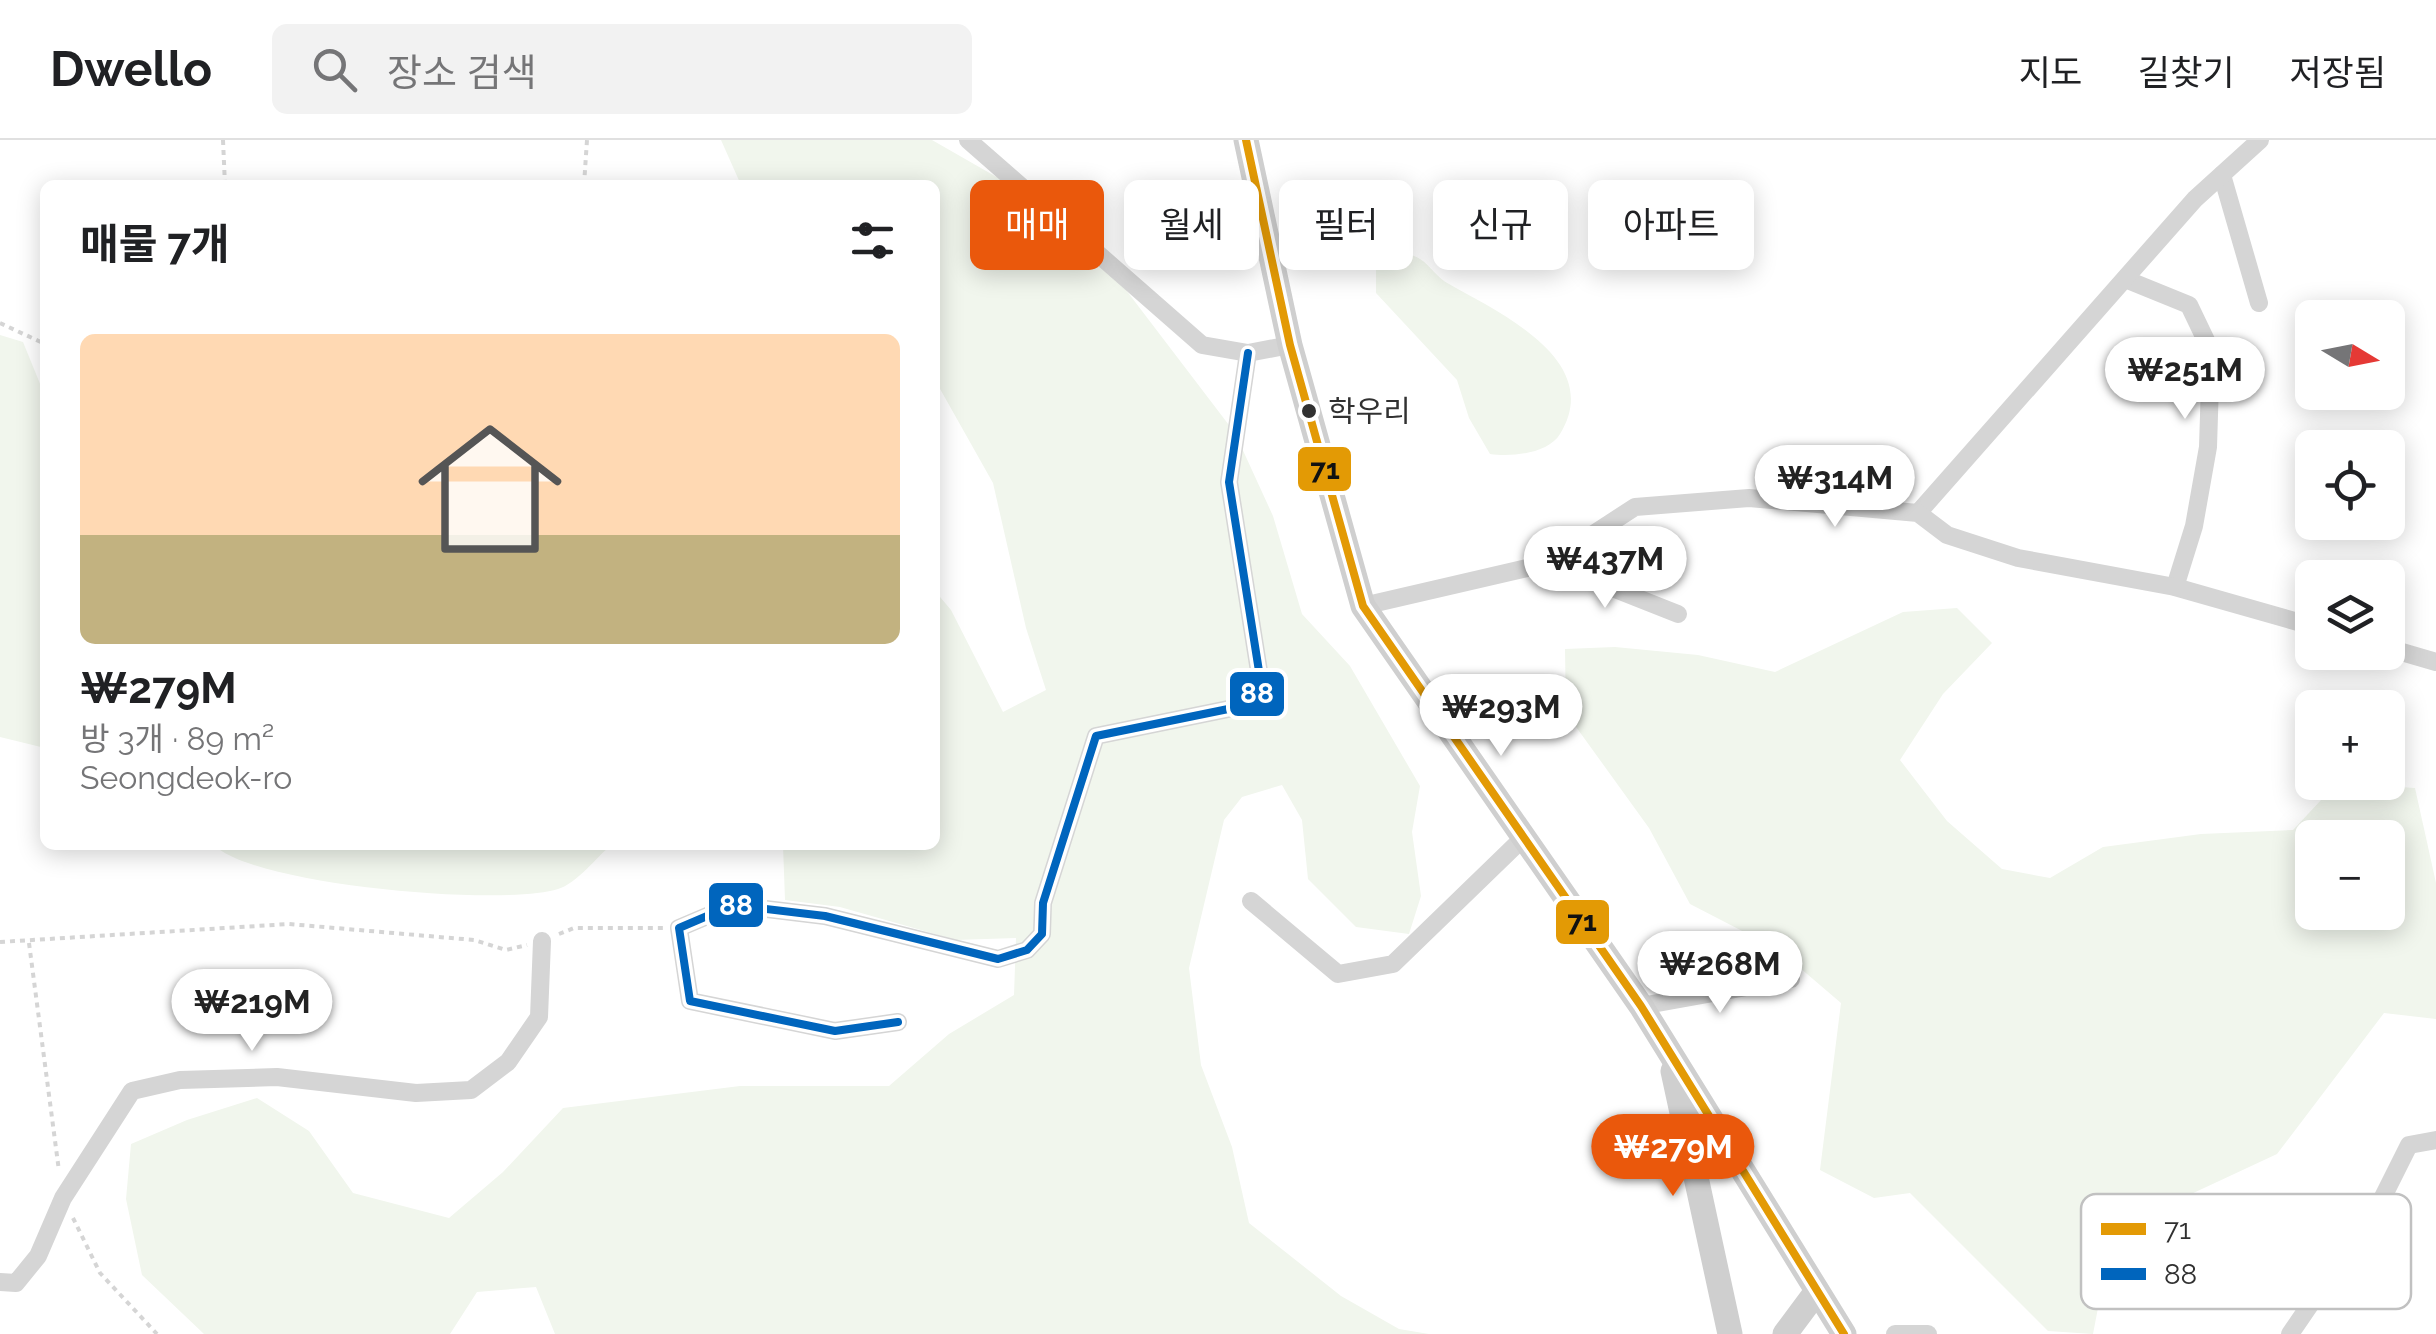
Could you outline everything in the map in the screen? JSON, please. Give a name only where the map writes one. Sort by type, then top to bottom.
[{"type":"street","points":[[968,140],[1202,344],[1248,353],[1290,345]]},
{"type":"street","points":[[1246,140],[1290,345],[1363,606],[1641,1006],[1844,1334]]},
{"type":"street","points":[[1918,513],[2124,279],[2260,140]]},
{"type":"street","points":[[2222,175],[2259,303]]},
{"type":"street","points":[[2124,279],[2189,305],[2211,351],[2208,448],[2194,526],[2175,587]]},
{"type":"street","points":[[898,1022],[836,1031],[690,1001],[679,928],[732,904],[826,916],[998,959],[1027,950],[1042,934],[1042,903],[1096,736],[1238,707],[1262,690],[1230,482],[1248,353]]},
{"type":"street","points":[[1363,606],[1549,563],[1635,507],[1748,498],[1918,513],[1947,536],[2018,558],[2175,587],[2295,621]]},
{"type":"street","points":[[1549,563],[1678,614]]},
{"type":"street","points":[[2405,653],[2436,662]]},
{"type":"street","points":[[1252,901],[1338,974],[1392,964],[1522,838]]},
{"type":"street","points":[[0,1282],[16,1283],[38,1256],[63,1198],[132,1091],[180,1080],[277,1077],[416,1092],[471,1090],[508,1062],[538,1017],[542,941]]},
{"type":"street","points":[[1641,1006],[1790,979]]},
{"type":"street","points":[[1669,1052],[1730,1334]]},
{"type":"street","points":[[2384,1194],[2408,1145],[2436,1140]]},
{"type":"street","points":[[1785,1334],[1818,1291]]},
{"type":"street","points":[[2290,1334],[2307,1309]]},
{"type":"street","points":[[1894,1334],[1928,1334]]},
{"type":"path","points":[[223,140],[225,180]]},
{"type":"path","points":[[584,180],[588,140]]},
{"type":"path","points":[[0,323],[40,342]]},
{"type":"path","points":[[0,942],[289,924],[474,940],[506,950],[574,928],[679,928]]},
{"type":"path","points":[[29,942],[63,1198],[100,1274],[158,1334]]},
{"type":"shaded area","points":[[721,140],[932,140],[1002,180],[970,180],[970,270],[1104,270],[1104,267],[1235,433],[1273,516],[1302,614],[1350,666],[1420,786],[1412,832],[1421,896],[1409,934],[1356,927],[1308,879],[1302,820],[1282,785],[1242,797],[1224,820],[1189,968],[1201,1065],[1232,1147],[1249,1223],[1341,1296],[1399,1329],[1429,1334],[555,1334],[536,1287],[477,1292],[450,1334],[204,1334],[142,1275],[126,1199],[131,1144],[187,1120],[257,1098],[309,1131],[353,1193],[449,1218],[503,1172],[563,1108],[740,1086],[889,1086],[949,1034],[1014,995],[1016,938],[956,940],[840,907],[785,900],[783,850],[940,850],[940,597],[951,610],[1003,712],[1046,690],[1026,628],[993,483],[940,389],[940,180],[739,180]]},
{"type":"shaded area","points":[[1413,256],[1445,281],[1518,325],[1558,362],[1569,384],[1570,408],[1560,434],[1547,446],[1528,453],[1490,454],[1469,418],[1457,380],[1376,293],[1376,270],[1413,270]]},
{"type":"shaded area","points":[[0,335],[23,342],[40,384],[40,747],[0,737]]},
{"type":"shaded area","points":[[1957,608],[1992,643],[1943,694],[1900,760],[1947,821],[2002,869],[2050,878],[2103,847],[2201,834],[2295,828],[2295,930],[2405,930],[2405,820],[2302,820],[2321,800],[2405,800],[2405,787],[2415,788],[2436,883],[2436,1019],[2384,1013],[2277,1154],[2191,1194],[2081,1194],[2081,1309],[2098,1309],[2093,1334],[2048,1331],[1910,1193],[1874,1198],[1820,1170],[1841,1003],[1779,950],[1690,904],[1649,828],[1566,713],[1565,649],[1615,647],[1698,655],[1775,672],[1903,612]]},
{"type":"shaded area","points":[[223,850],[606,850],[565,886],[529,894],[435,894],[380,889],[276,871]]},
{"type":"transit line","name":"71","points":[[1246,140],[1290,345],[1363,606],[1641,1006],[1844,1334]]},
{"type":"transit line","name":"88","points":[[898,1022],[835,1031],[690,1001],[679,928],[733,905],[825,916],[998,959],[1027,950],[1042,934],[1043,903],[1096,736],[1238,707],[1262,690],[1229,482],[1248,353]]},
{"type":"place","name":"학우리","points":[[1309,411]]}]
